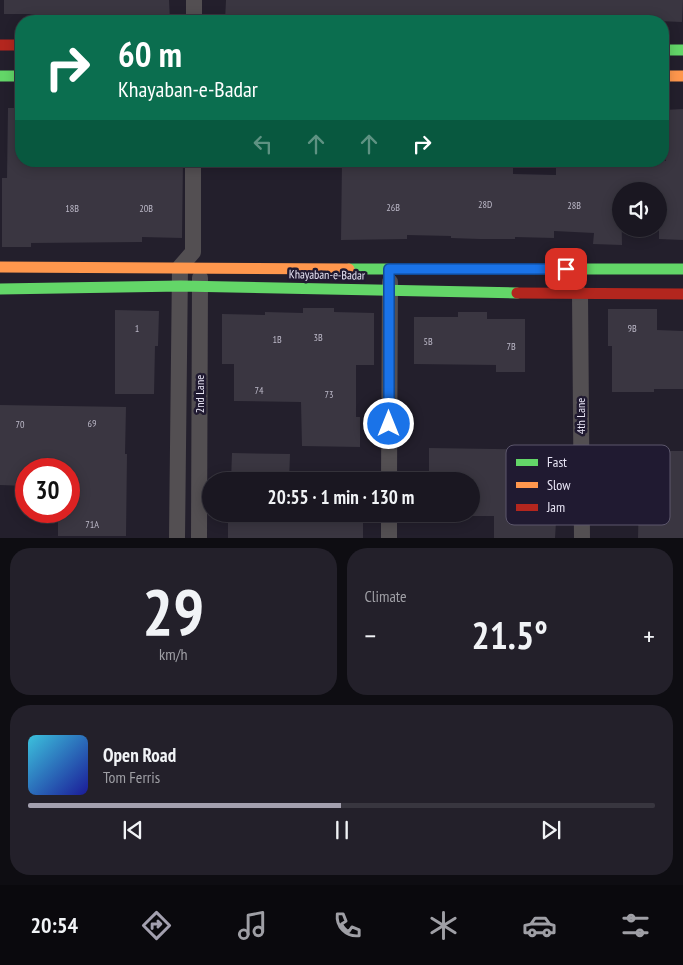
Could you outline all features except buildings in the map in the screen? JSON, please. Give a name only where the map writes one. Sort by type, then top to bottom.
[{"type":"main road","points":[[0,45],[15,46]]},
{"type":"main road","points":[[669,50],[683,50]]},
{"type":"main road","points":[[0,76],[15,76]]},
{"type":"main road","points":[[669,76],[683,76]]},
{"type":"main road","name":"Khayaban-e-Badar","points":[[0,267],[683,269]]},
{"type":"main road","name":"Khayaban-e-Badar","points":[[0,289],[181,286],[580,294],[683,294]]},
{"type":"street","points":[[194,0],[194,15]]},
{"type":"street","points":[[177,538],[180,267],[193,252],[193,167]]},
{"type":"street","name":"2nd Lane","points":[[193,252],[200,267],[199,538]]},
{"type":"street","points":[[389,269],[389,472]]},
{"type":"street","name":"4th Lane","points":[[580,294],[581,445]]},
{"type":"street","points":[[389,522],[389,538]]},
{"type":"street","name":"4th Lane","points":[[582,525],[582,538]]},
{"type":"traffic: fast","points":[[669,50],[683,50]]},
{"type":"traffic: fast","points":[[0,76],[15,76]]},
{"type":"traffic: fast","points":[[349,269],[683,269]]},
{"type":"traffic: fast","points":[[0,289],[181,286],[517,293]]},
{"type":"traffic: slow","points":[[669,76],[683,76]]},
{"type":"traffic: slow","points":[[0,267],[349,269]]},
{"type":"traffic: jam","points":[[0,45],[15,45]]},
{"type":"traffic: jam","points":[[517,293],[683,294]]},
{"type":"route","points":[[389,424],[389,269],[566,269]]}]
